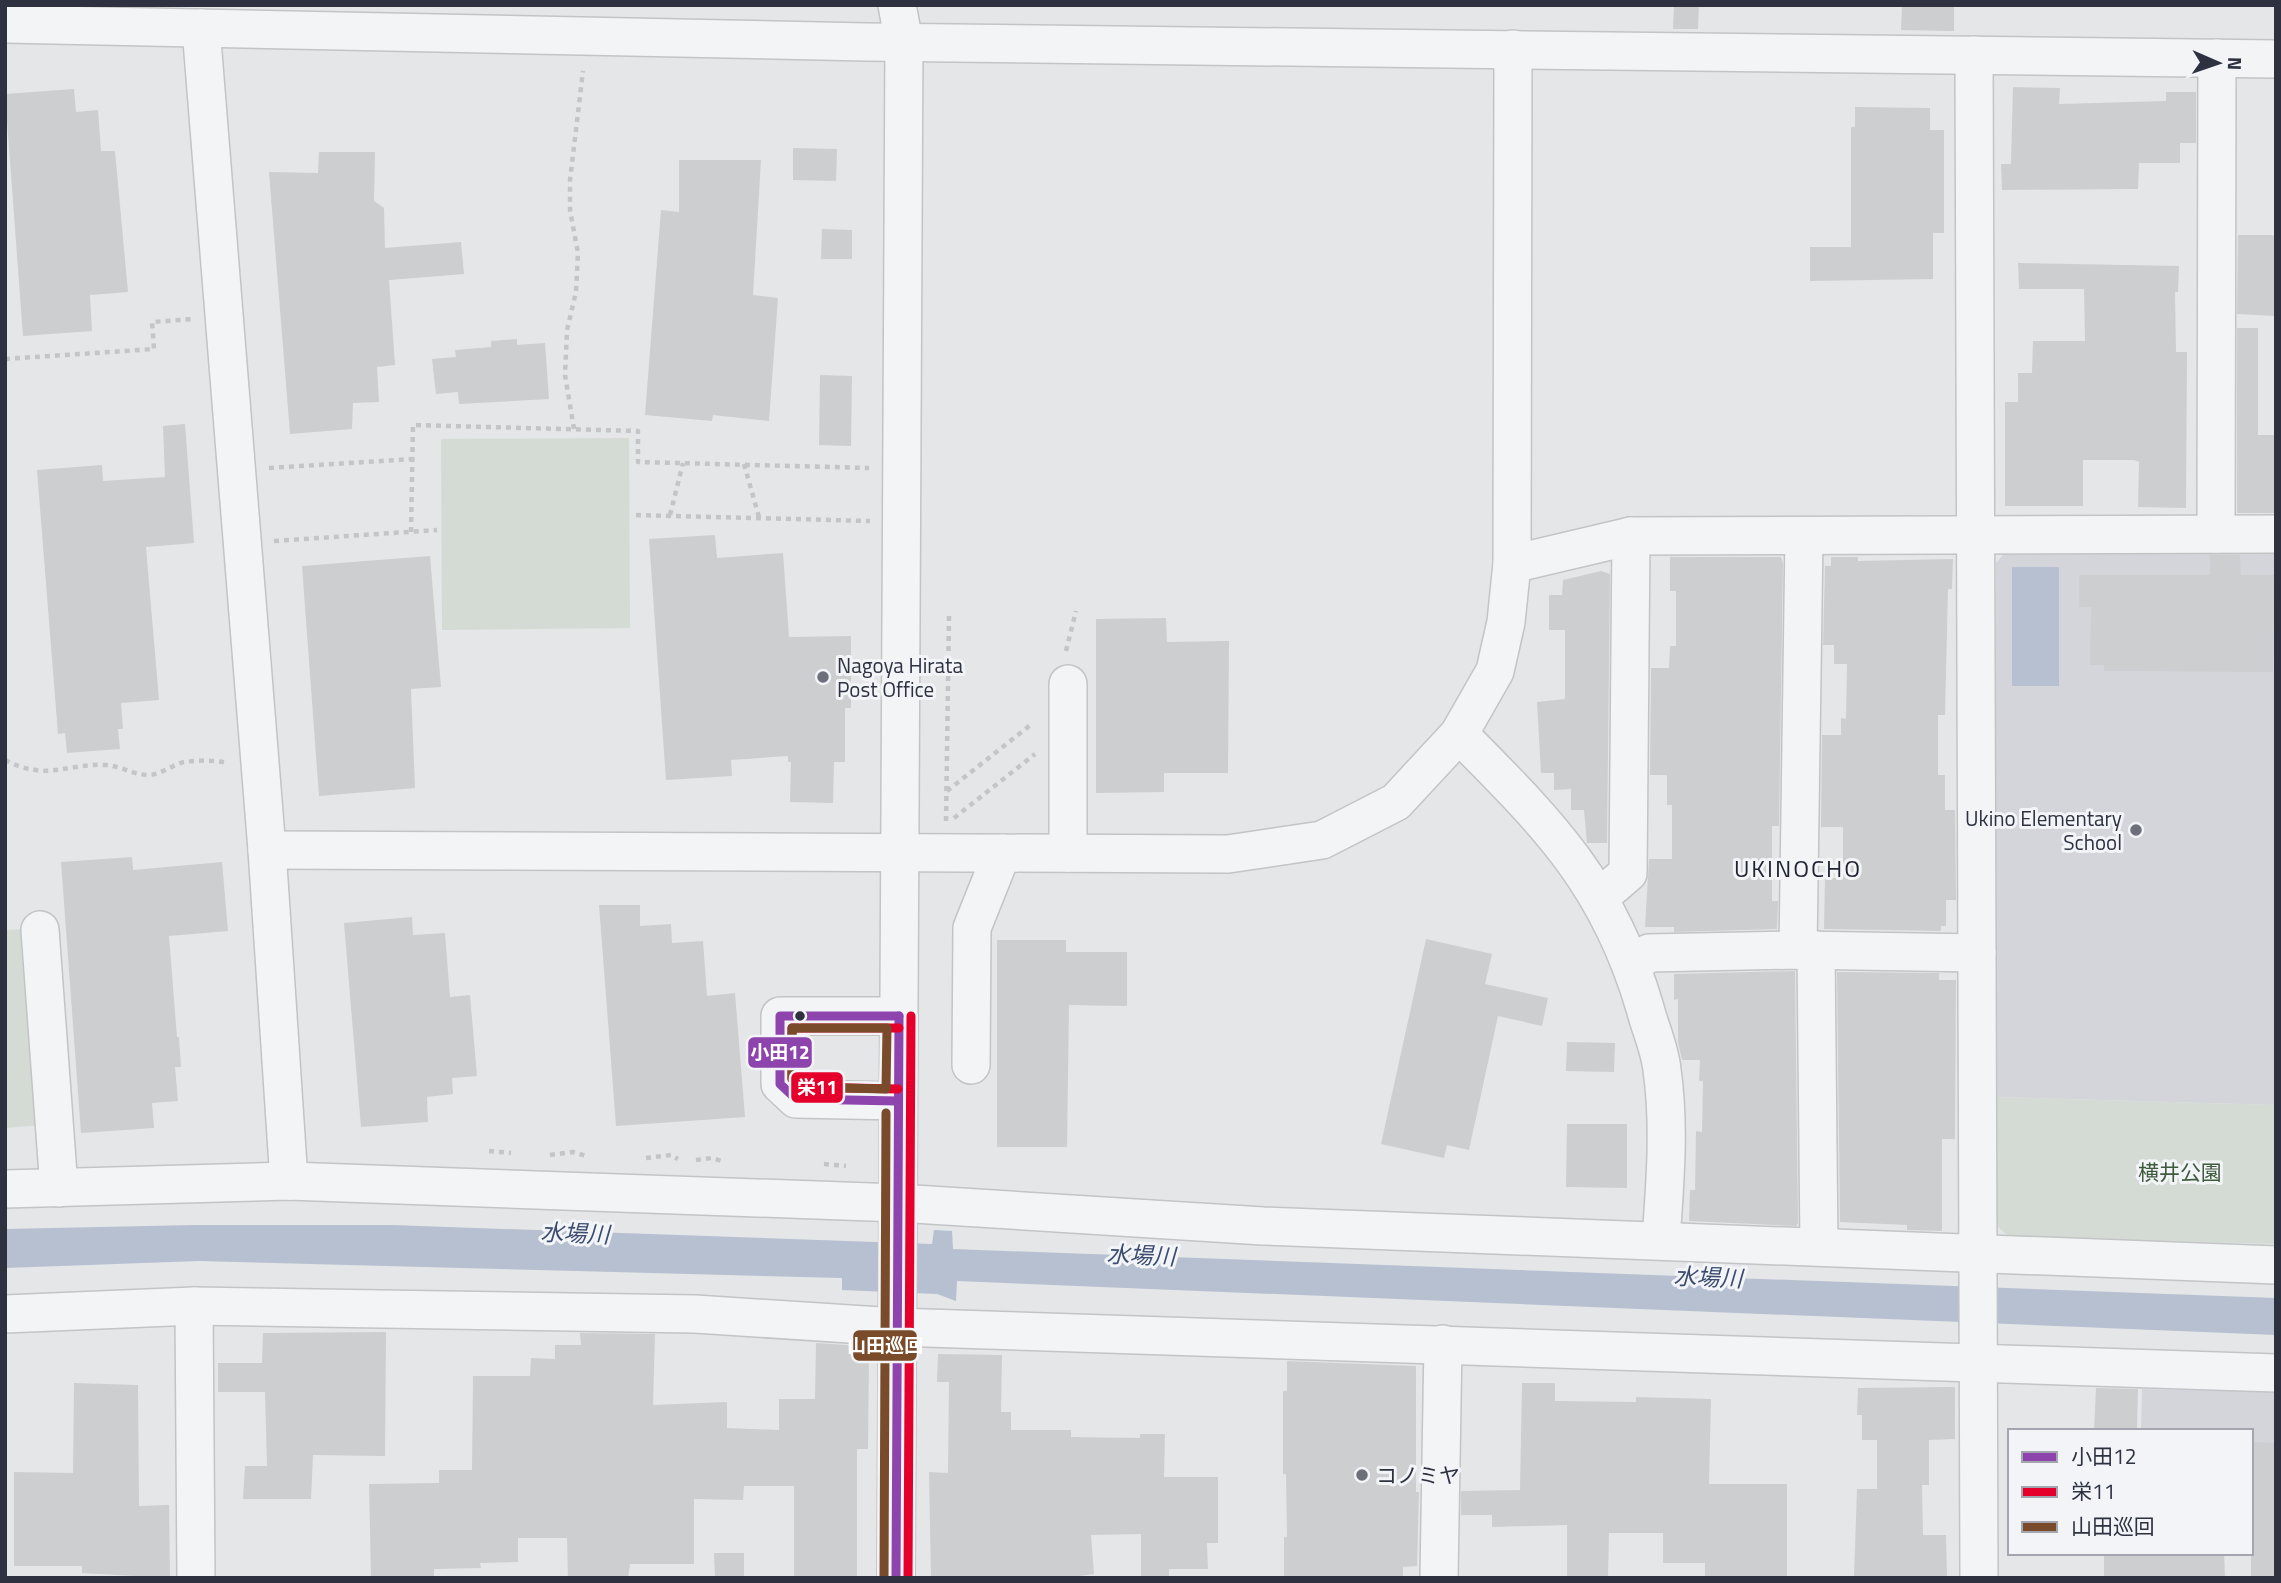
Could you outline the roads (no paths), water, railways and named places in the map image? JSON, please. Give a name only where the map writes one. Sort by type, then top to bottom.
[{"type":"street","points":[[896,1578],[904,42],[897,5]]},
{"type":"street","points":[[5,24],[904,42],[2276,59]]},
{"type":"street","points":[[201,28],[267,850],[289,1181]]},
{"type":"street","points":[[267,850],[1228,854],[1322,840],[1396,802],[1459,734],[1495,671],[1506,622],[1511,564],[1513,49]]},
{"type":"street","points":[[1974,55],[1979,1578]]},
{"type":"street","points":[[2216,534],[2217,58]]},
{"type":"street","points":[[1511,564],[1631,536],[2276,534]]},
{"type":"street","points":[[1600,897],[1628,873],[1631,536]]},
{"type":"street","points":[[1804,536],[1807,950],[1819,1247]]},
{"type":"street","points":[[1066,671],[1069,853]]},
{"type":"street","points":[[1459,734],[1536,812],[1570,852],[1600,897],[1631,966],[1662,1068],[1667,1146],[1661,1240]]},
{"type":"street","points":[[971,1065],[971,928],[1002,853]]},
{"type":"street","points":[[40,930],[59,1188]]},
{"type":"street","points":[[1631,966],[1649,953],[1807,950],[1977,953]]},
{"type":"street","points":[[898,1101],[796,1099],[780,1084],[780,1016],[899,1016]]},
{"type":"street","points":[[5,1189],[289,1181],[898,1212],[1819,1247],[1978,1259],[2276,1265]]},
{"type":"street","points":[[194,1306],[196,1578]]},
{"type":"street","points":[[5,1314],[194,1306],[896,1319],[1443,1344],[1978,1355],[2276,1373]]},
{"type":"street","points":[[1439,1578],[1443,1344]]},
{"type":"water","points":[[2012,567],[2059,567],[2059,686],[2012,686]]},
{"type":"water","name":"水場川","points":[[392,1225],[932,1244],[934,1230],[952,1231],[953,1249],[2276,1298],[2276,1335],[957,1281],[956,1301],[937,1294],[842,1290],[842,1278],[199,1261],[5,1268],[5,1229]]},
{"type":"place","name":"Nagoya Hirata Post Office","points":[[823,677]]},
{"type":"place","name":"Ukino Elementary School","points":[[2136,830]]},
{"type":"place","name":"コノミヤ","points":[[1362,1475]]},
{"type":"district","name":"UKINOCHO","points":[[1798,868]]},
{"type":"park label","name":"横井公園","points":[[2180,1172]]}]
